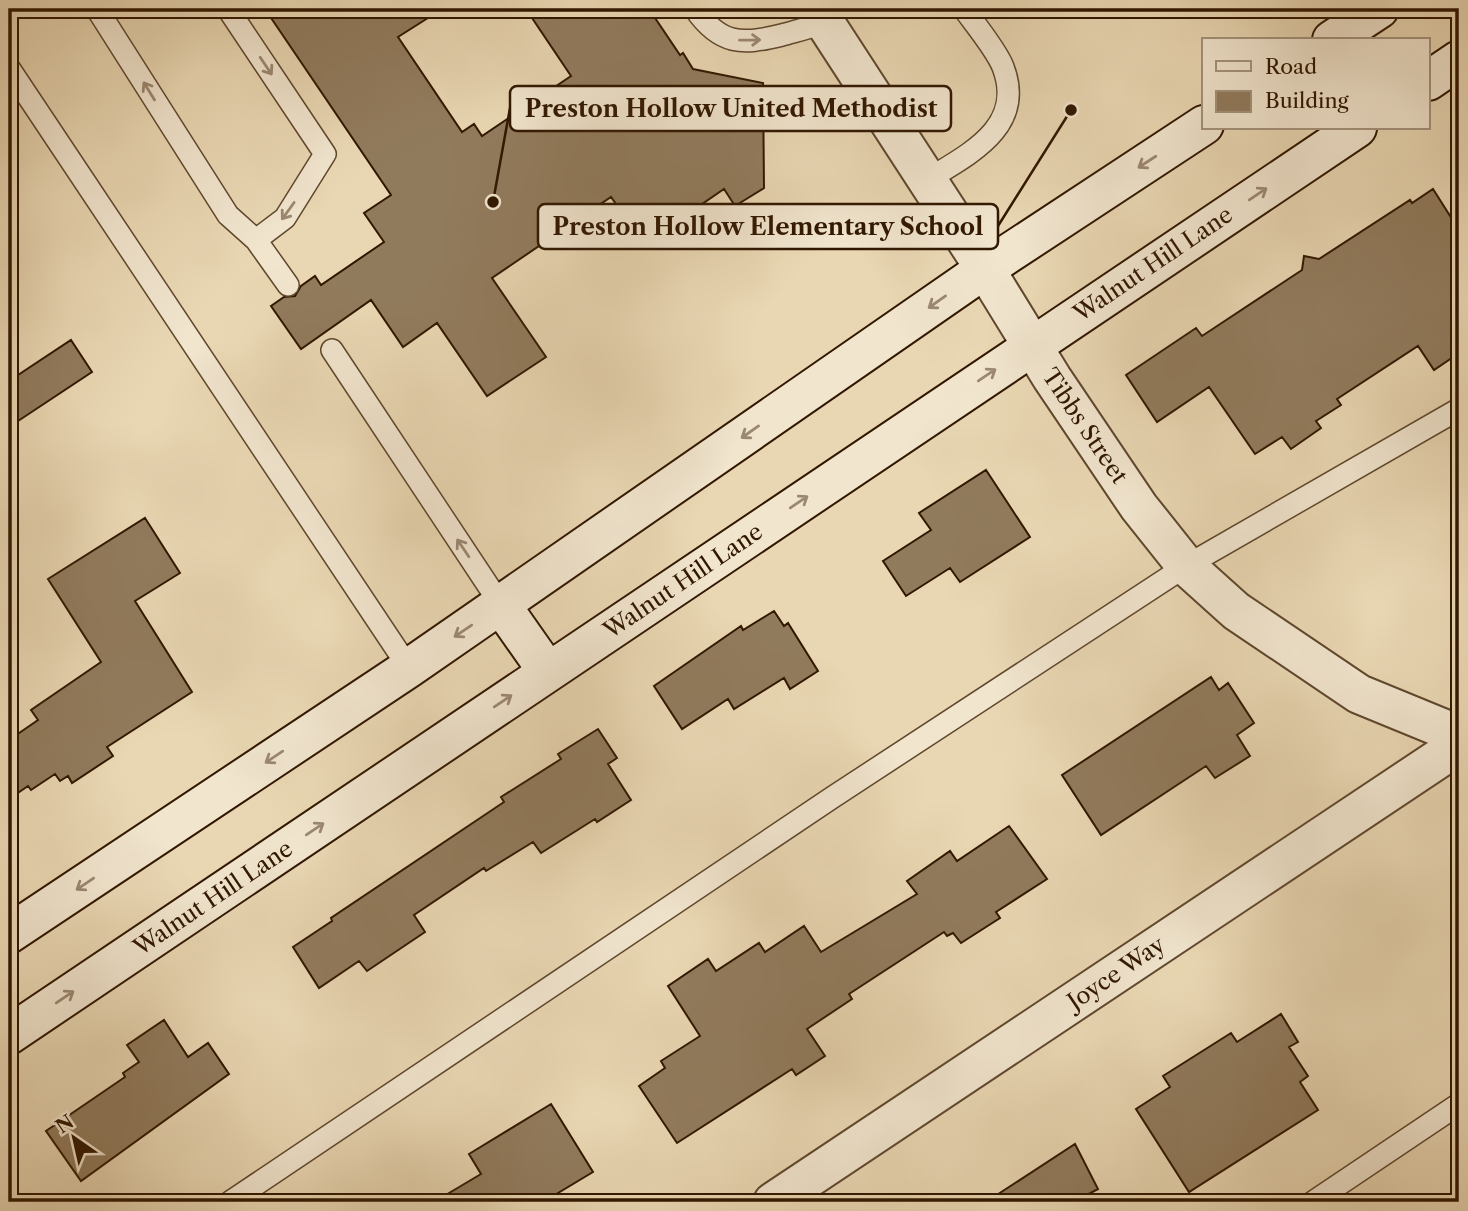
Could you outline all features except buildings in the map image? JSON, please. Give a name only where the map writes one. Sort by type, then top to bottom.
[{"type":"main road","points":[[1335,38],[1380,9]]},
{"type":"main road","name":"Tibbs Street","points":[[820,15],[985,269],[1031,345],[1139,507],[1186,566],[1236,611],[1359,694],[1459,735]]},
{"type":"main road","points":[[1430,80],[1459,60]]},
{"type":"main road","points":[[9,934],[409,668],[985,269],[1202,126]]},
{"type":"main road","name":"Walnut Hill Lane","points":[[9,1035],[1354,130]]},
{"type":"main road","points":[[501,605],[548,671]]},
{"type":"main road","name":"Joyce Way","points":[[773,1202],[1459,745]]},
{"type":"lane","points":[[97,9],[228,215],[256,240],[288,285]]},
{"type":"lane","points":[[228,9],[325,154],[285,218],[256,240]]},
{"type":"lane","points":[[695,9],[706,26],[731,39],[755,42],[808,29],[820,15]]},
{"type":"lane","points":[[927,180],[973,152],[993,135],[1004,116],[1009,91],[1003,66],[964,9]]},
{"type":"lane","points":[[9,68],[409,668]]},
{"type":"lane","points":[[332,350],[501,605]]},
{"type":"lane","points":[[230,1202],[822,804],[1186,566],[1459,409]]},
{"type":"lane","points":[[1313,1202],[1459,1104]]},
{"type":"place","name":"Preston Hollow Elementary School","points":[[1071,110]]},
{"type":"place","name":"Preston Hollow United Methodist","points":[[493,202]]}]
